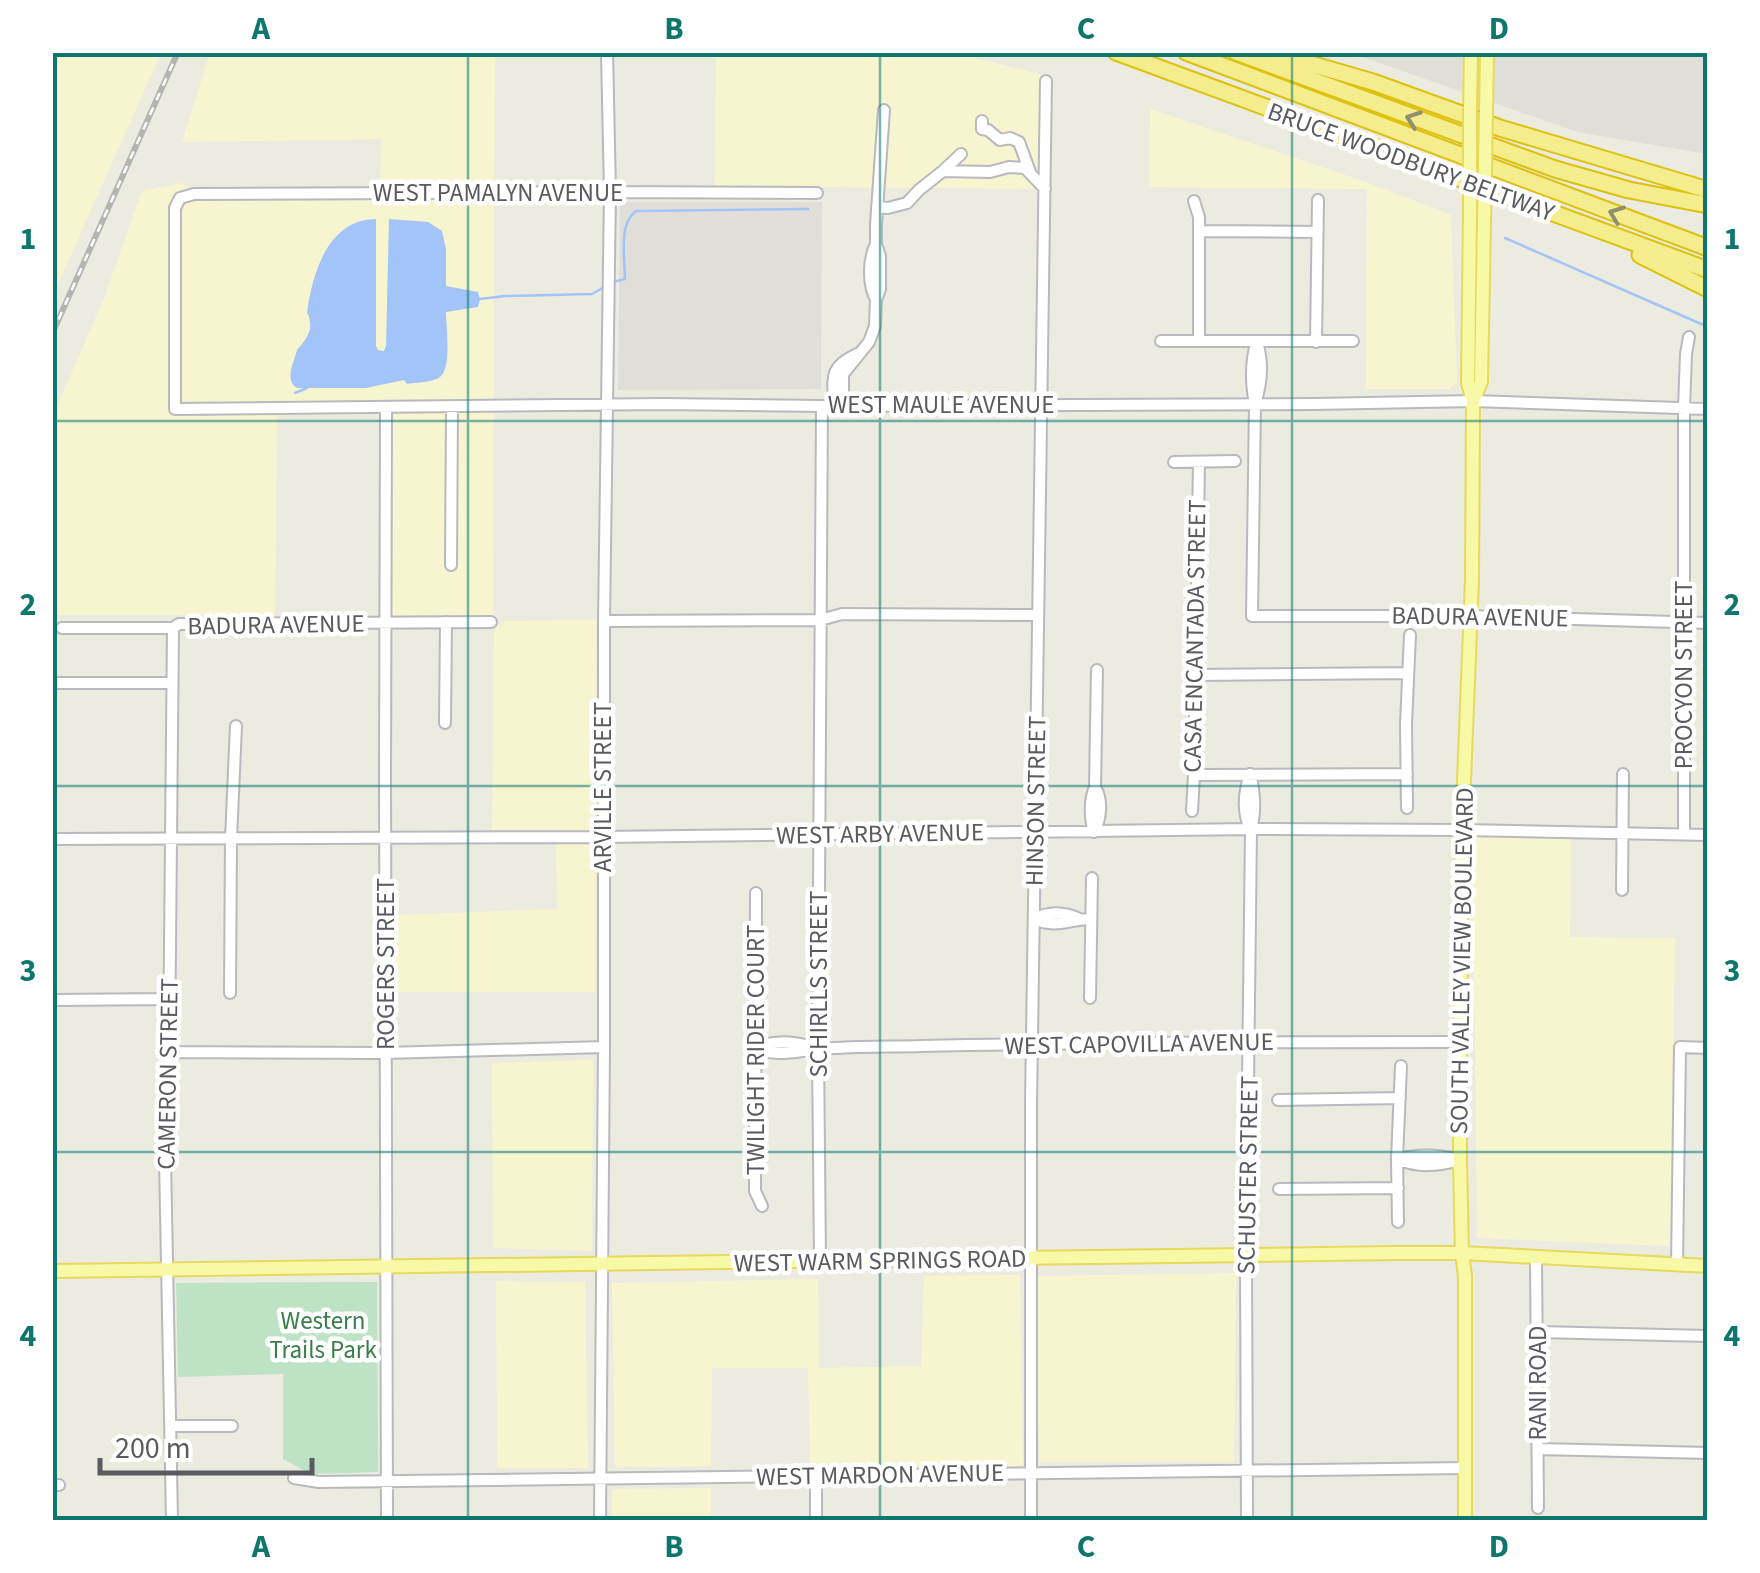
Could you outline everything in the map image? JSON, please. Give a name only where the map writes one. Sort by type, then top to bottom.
[{"type":"highway","name":"BRUCE WOODBURY BELTWAY","points":[[1116,52],[1708,270]]},
{"type":"highway","name":"BRUCE WOODBURY BELTWAY","points":[[1186,52],[1708,248]]},
{"type":"highway","points":[[1236,52],[1555,169],[1630,190],[1708,205]]},
{"type":"highway","points":[[1270,52],[1373,82],[1588,156],[1708,190]]},
{"type":"highway","points":[[1583,226],[1708,288]]},
{"type":"main road","name":"SOUTH VALLEY VIEW BOULEVARD","points":[[1465,1520],[1460,1042],[1473,401],[1468,382],[1471,52]]},
{"type":"main road","name":"SOUTH VALLEY VIEW BOULEVARD","points":[[1473,401],[1481,382],[1486,52]]},
{"type":"main road","name":"WEST WARM SPRINGS ROAD","points":[[52,1272],[1462,1253],[1708,1266]]},
{"type":"street","name":"ARVILLE STREET","points":[[600,1520],[602,837],[610,192],[607,52]]},
{"type":"street","name":"HINSON STREET","points":[[1032,1520],[1032,1045],[1046,81]]},
{"type":"street","name":"SCHIRLLS STREET","points":[[820,1262],[820,620],[833,406],[844,374],[873,334],[876,300],[871,288],[871,256],[876,244],[884,110]]},
{"type":"street","points":[[982,122],[982,129],[1000,140],[1010,138],[1018,142],[1030,173]]},
{"type":"street","points":[[878,208],[907,203],[961,154]]},
{"type":"street","points":[[943,171],[1025,168],[1045,189]]},
{"type":"street","name":"WEST PAMALYN AVENUE","points":[[174,409],[175,208],[180,198],[194,194],[817,193]]},
{"type":"street","points":[[1316,342],[1318,200]]},
{"type":"street","points":[[1194,201],[1199,231],[1198,340]]},
{"type":"street","points":[[1199,231],[1318,232]]},
{"type":"street","name":"PROCYON STREET","points":[[1684,834],[1684,408],[1690,337]]},
{"type":"street","points":[[1255,404],[1252,355],[1257,341]]},
{"type":"street","points":[[1162,342],[1353,341]]},
{"type":"street","name":"WEST MAULE AVENUE","points":[[174,409],[1473,401],[1708,409]]},
{"type":"street","name":"BADURA AVENUE","points":[[1255,404],[1252,616],[1708,622]]},
{"type":"street","points":[[451,565],[452,407]]},
{"type":"street","name":"ROGERS STREET","points":[[386,408],[387,1520]]},
{"type":"street","points":[[1174,462],[1236,462]]},
{"type":"street","name":"CASA ENCANTADA STREET","points":[[1192,810],[1198,462]]},
{"type":"street","points":[[604,621],[820,620],[842,614],[1038,615]]},
{"type":"street","points":[[445,723],[446,622]]},
{"type":"street","name":"BADURA AVENUE","points":[[62,628],[491,622]]},
{"type":"street","name":"CAMERON STREET","points":[[172,1520],[164,1107],[169,1052],[173,628]]},
{"type":"street","points":[[1407,808],[1410,635]]},
{"type":"street","points":[[1094,832],[1100,823],[1100,795],[1095,787],[1097,670]]},
{"type":"street","points":[[1196,675],[1408,674]]},
{"type":"street","points":[[52,682],[172,683]]},
{"type":"street","points":[[230,993],[236,726]]},
{"type":"street","name":"SCHUSTER STREET","points":[[1246,1520],[1251,830],[1245,818],[1245,790],[1250,774]]},
{"type":"street","points":[[1194,775],[1407,774]]},
{"type":"street","points":[[1622,890],[1624,774]]},
{"type":"street","name":"WEST ARBY AVENUE","points":[[52,839],[1251,830],[1708,835]]},
{"type":"street","points":[[1090,998],[1086,919],[1092,878]]},
{"type":"street","name":"TWILIGHT RIDER COURT","points":[[756,892],[755,1191],[762,1206]]},
{"type":"street","points":[[1034,919],[1044,924],[1070,924],[1086,919]]},
{"type":"street","points":[[52,1000],[169,1000]]},
{"type":"street","name":"WEST CAPOVILLA AVENUE","points":[[756,1048],[768,1043],[801,1043],[818,1049],[1460,1042]]},
{"type":"street","points":[[169,1052],[386,1053],[604,1047]]},
{"type":"street","points":[[1677,1266],[1680,1047],[1708,1048]]},
{"type":"street","points":[[1398,1222],[1401,1066]]},
{"type":"street","points":[[1278,1100],[1400,1098]]},
{"type":"street","points":[[1397,1159],[1411,1155],[1460,1160]]},
{"type":"street","points":[[1278,1189],[1398,1188]]},
{"type":"street","name":"RANI ROAD","points":[[1536,1258],[1538,1508]]},
{"type":"street","points":[[1538,1332],[1708,1336]]},
{"type":"street","points":[[172,1426],[232,1426]]},
{"type":"street","points":[[1538,1449],[1708,1453]]},
{"type":"street","name":"WEST MARDON AVENUE","points":[[294,1478],[387,1482],[1465,1468]]},
{"type":"street","points":[[816,1476],[816,1520]]},
{"type":"shaded area","points":[[1351,53],[1707,53],[1707,154],[1578,132]]},
{"type":"shaded area","points":[[620,202],[822,202],[821,389],[618,390]]},
{"type":"green space","name":"Western Trails Park","points":[[377,1282],[378,1472],[311,1474],[283,1459],[283,1374],[178,1377],[176,1283]]},
{"type":"sand","points":[[52,53],[161,53],[53,295]]},
{"type":"sand","points":[[210,53],[495,53],[493,615],[380,616],[380,414],[277,415],[275,615],[53,615],[53,416],[104,298],[142,191],[180,183],[193,189],[380,186],[381,139],[182,142]]},
{"type":"sand","points":[[716,53],[956,53],[1043,75],[1041,189],[715,186]]},
{"type":"sand","points":[[1150,109],[1451,215],[1457,383],[1449,389],[1366,389],[1367,189],[1149,187]]},
{"type":"sand","points":[[596,620],[595,992],[395,992],[394,915],[557,909],[556,844],[492,844],[494,628],[505,621]]},
{"type":"sand","points":[[1473,836],[1571,839],[1570,937],[1675,938],[1670,1246],[1477,1238]]},
{"type":"sand","points":[[593,1060],[592,1251],[493,1248],[492,1063]]},
{"type":"sand","points":[[1236,1273],[1234,1462],[1039,1462],[1037,1276]]},
{"type":"sand","points":[[1020,1275],[1023,1466],[810,1467],[808,1368],[712,1368],[711,1466],[615,1467],[612,1283],[818,1279],[819,1368],[921,1366],[924,1276]]},
{"type":"sand","points":[[496,1281],[585,1282],[588,1468],[497,1468]]},
{"type":"sand","points":[[711,1488],[711,1520],[612,1520],[612,1489]]},
{"type":"water","points":[[376,219],[378,350],[384,351],[386,346],[389,219],[428,222],[442,231],[446,286],[478,292],[478,307],[446,312],[446,365],[437,379],[407,384],[404,380],[366,388],[297,388],[291,371],[297,350],[310,330],[308,306],[320,262],[347,227]]},
{"type":"waterway","points":[[613,282],[625,279],[625,233],[636,211],[808,209]]},
{"type":"waterway","points":[[1505,238],[1708,327]]},
{"type":"waterway","points":[[480,299],[592,294],[606,286]]},
{"type":"waterway","points":[[295,393],[307,388]]},
{"type":"railway","points":[[52,334],[178,52]]}]
